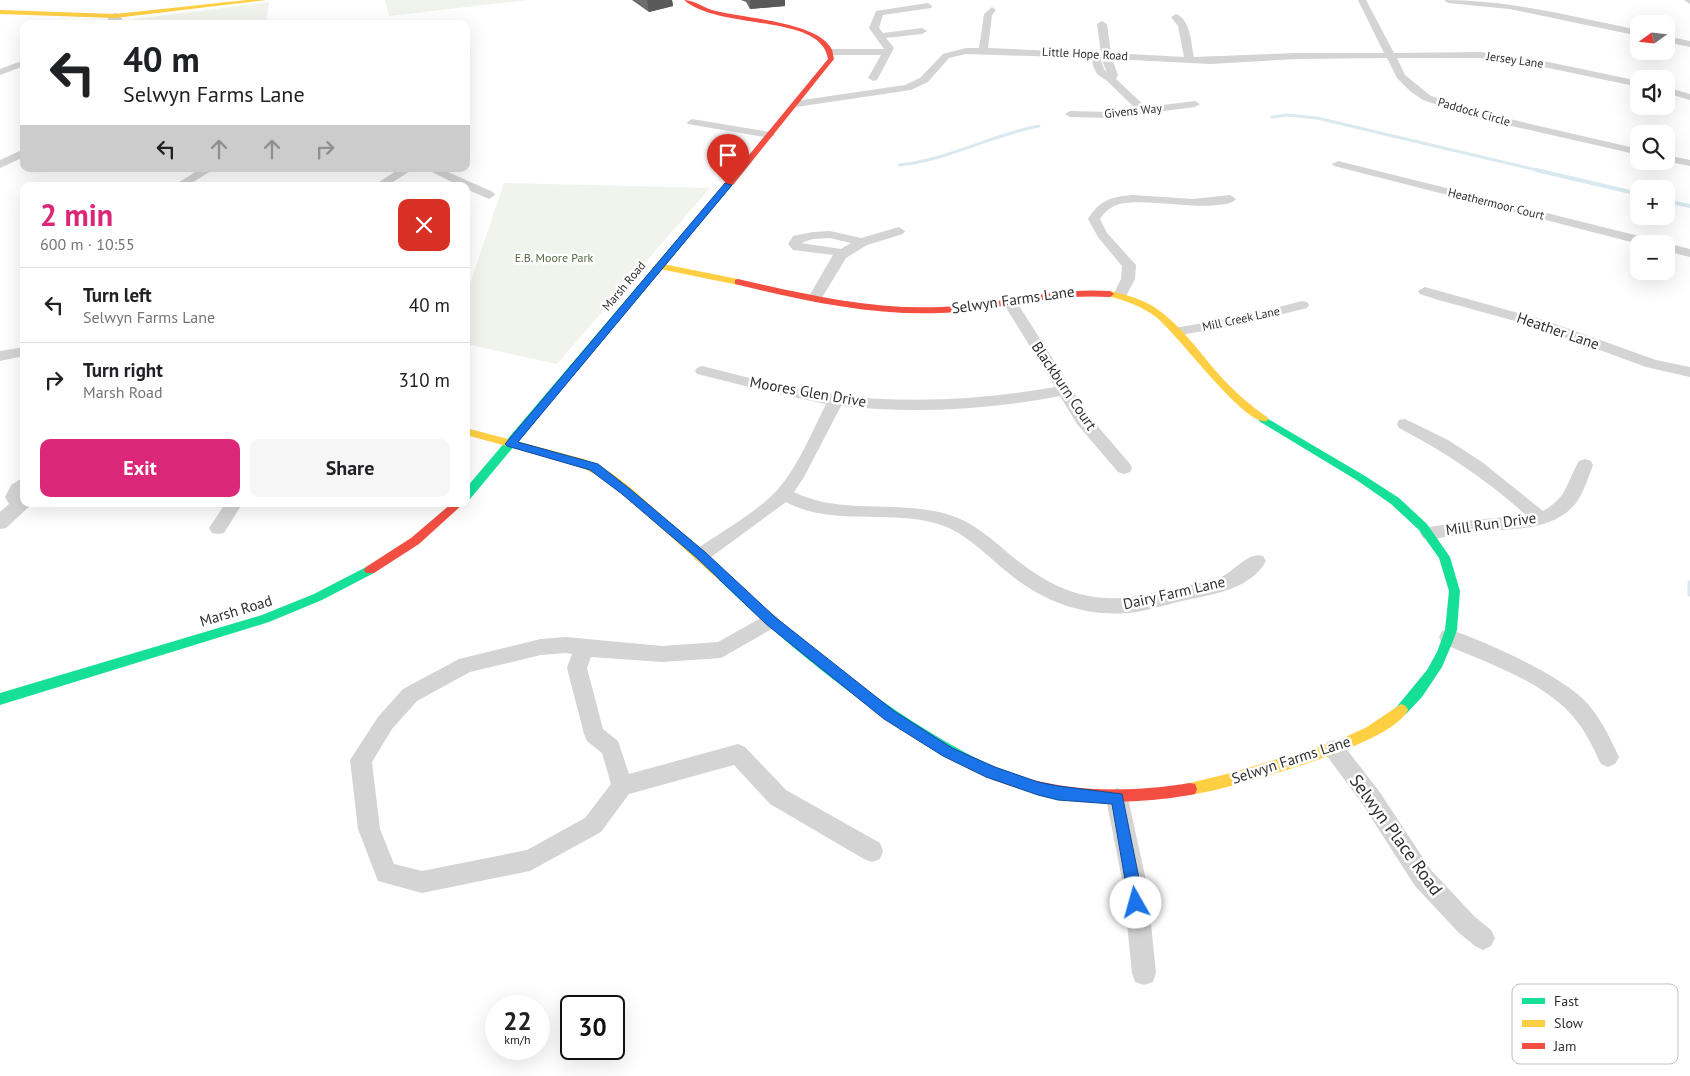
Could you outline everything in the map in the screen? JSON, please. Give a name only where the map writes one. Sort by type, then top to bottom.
[{"type":"street","points":[[122,20],[263,0]]},
{"type":"street","points":[[687,0],[711,12],[766,22],[809,34],[826,43],[832,52],[886,52]]},
{"type":"street","name":"Paddock Circle","points":[[1362,0],[1389,56],[1406,83],[1418,93],[1448,107],[1476,116],[1630,150]]},
{"type":"street","points":[[1448,0],[1509,6],[1630,31]]},
{"type":"street","points":[[881,2],[888,11]]},
{"type":"street","points":[[872,78],[889,48],[874,26],[880,13],[928,6]]},
{"type":"street","points":[[983,51],[988,14],[992,10]]},
{"type":"street","points":[[0,12],[102,20]]},
{"type":"street","points":[[1176,17],[1183,26],[1190,60]]},
{"type":"street","points":[[1102,24],[1105,55],[1096,59],[1098,70],[1101,75],[1111,79],[1143,110]]},
{"type":"street","points":[[881,36],[922,31]]},
{"type":"street","points":[[1675,41],[1690,44]]},
{"type":"street","name":"Little Hope Road","points":[[796,104],[907,88],[924,80],[946,56],[957,52],[983,51],[1105,55],[1190,60],[1297,56],[1389,56]]},
{"type":"street","name":"Marsh Road","points":[[470,491],[796,104],[828,64],[832,52]]},
{"type":"street","name":"Jersey Lane","points":[[1389,56],[1498,56],[1630,82]]},
{"type":"street","points":[[0,72],[20,64]]},
{"type":"street","points":[[1675,93],[1690,97]]},
{"type":"street","name":"Givens Way","points":[[1070,114],[1109,115],[1195,104]]},
{"type":"street","points":[[692,122],[770,135]]},
{"type":"street","points":[[0,153],[20,143]]},
{"type":"street","points":[[0,165],[20,154]]},
{"type":"street","points":[[1675,160],[1690,163]]},
{"type":"street","name":"Heathermoor Court","points":[[1338,164],[1630,238]]},
{"type":"street","points":[[186,182],[203,172]]},
{"type":"street","points":[[386,182],[402,172]]},
{"type":"street","points":[[439,172],[460,182]]},
{"type":"street","points":[[470,186],[489,195]]},
{"type":"street","points":[[1120,295],[1128,279],[1128,265],[1102,234],[1094,220],[1097,212],[1104,206],[1119,200],[1137,199],[1201,203],[1230,199]]},
{"type":"street","points":[[815,298],[841,255],[862,243],[899,231]]},
{"type":"street","points":[[844,253],[798,247],[794,244],[797,239],[809,236],[832,235],[851,237],[862,243]]},
{"type":"street","points":[[1675,249],[1690,253]]},
{"type":"street","name":"Selwyn Farms Lane","points":[[470,432],[594,467],[626,491],[701,555],[770,621],[889,715],[948,752],[991,772],[1058,793],[1118,798],[1164,796],[1204,787],[1334,749],[1377,728],[1415,697],[1436,668],[1450,637],[1456,612],[1456,593],[1450,571],[1429,533],[1405,509],[1384,494],[1280,432],[1244,405],[1217,378],[1180,331],[1162,314],[1139,302],[1120,295],[1083,291],[954,309],[911,311],[857,306],[658,266]]},
{"type":"street","name":"Heather Lane","points":[[1425,291],[1464,304],[1574,334],[1638,361],[1690,372]]},
{"type":"street","name":"Blackburn Court","points":[[1009,301],[1083,420],[1124,468]]},
{"type":"street","name":"Mill Creek Lane","points":[[1180,331],[1240,321],[1302,305]]},
{"type":"street","points":[[0,356],[20,352]]},
{"type":"street","name":"Moores Glen Drive","points":[[702,371],[836,400],[880,405],[944,406],[1006,400],[1064,390]]},
{"type":"street","points":[[701,555],[771,506],[784,494],[796,477],[836,400]]},
{"type":"street","points":[[1405,424],[1443,443],[1470,460],[1514,494],[1540,518]]},
{"type":"street","name":"Mill Run Drive","points":[[1429,533],[1540,518],[1560,509],[1569,501],[1585,465]]},
{"type":"street","points":[[20,487],[14,497],[15,500],[20,501]]},
{"type":"street","name":"Dairy Farm Lane","points":[[784,494],[802,503],[826,508],[923,514],[942,518],[970,532],[1037,585],[1068,599],[1085,603],[1108,606],[1130,605],[1197,591],[1237,578],[1257,562]]},
{"type":"street","points":[[0,523],[20,504]]},
{"type":"street","points":[[218,528],[232,507]]},
{"type":"street","name":"Marsh Road","points":[[0,699],[265,619],[304,604],[342,587],[382,564],[415,542],[455,507]]},
{"type":"street","points":[[770,621],[720,650],[662,654],[566,645],[541,647],[466,665],[410,695],[385,723],[361,760],[369,829],[386,873],[422,882],[530,860],[593,825],[622,786],[738,754],[778,796],[872,851]]},
{"type":"street","points":[[1450,637],[1545,683],[1565,697],[1586,718],[1601,741],[1608,757]]},
{"type":"street","points":[[584,648],[577,668],[594,734],[611,748],[622,786]]},
{"type":"street","name":"Selwyn Place Road","points":[[1334,749],[1371,798],[1423,878],[1466,924],[1483,938]]},
{"type":"street","points":[[1118,798],[1135,885],[1144,973]]},
{"type":"green space","points":[[385,0],[528,0],[389,16]]},
{"type":"green space","points":[[269,2],[267,20],[127,20]]},
{"type":"green space","name":"E.B. Moore Park","points":[[504,183],[710,188],[557,364],[470,345],[470,284]]},
{"type":"waterway","points":[[1272,117],[1287,115],[1317,118],[1541,171]]},
{"type":"waterway","points":[[899,165],[935,158],[1004,135],[1039,126]]},
{"type":"waterway","points":[[1536,170],[1630,192]]},
{"type":"waterway","points":[[1675,203],[1690,206]]},
{"type":"waterway","points":[[1690,583],[1690,594]]},
{"type":"traffic: fast","points":[[470,491],[730,183]]},
{"type":"traffic: fast","points":[[1263,419],[1362,478],[1395,501],[1423,527],[1444,557],[1454,591],[1451,630],[1443,652],[1431,673],[1417,693],[1401,710]]},
{"type":"traffic: fast","points":[[0,699],[265,619],[318,597],[370,570]]},
{"type":"traffic: fast","points":[[723,577],[789,635],[869,698],[930,740],[996,775]]},
{"type":"traffic: slow","points":[[0,12],[115,16],[263,0]]},
{"type":"traffic: slow","points":[[658,266],[738,282]]},
{"type":"traffic: slow","points":[[1110,294],[1129,299],[1159,315],[1184,339],[1219,381],[1245,406],[1263,419]]},
{"type":"traffic: slow","points":[[470,432],[580,462],[606,475],[626,490],[723,577]]},
{"type":"traffic: slow","points":[[1190,789],[1211,785],[1340,746],[1372,731],[1401,710]]},
{"type":"traffic: jam","points":[[687,0],[708,11],[808,33],[820,40],[828,48],[831,59],[730,183]]},
{"type":"traffic: jam","points":[[738,282],[813,298],[864,306],[915,310],[962,308],[1067,293],[1110,294]]},
{"type":"traffic: jam","points":[[370,570],[415,541],[455,507]]},
{"type":"traffic: jam","points":[[996,775],[1043,790],[1092,796],[1141,796],[1190,789]]},
{"type":"route","points":[[728,185],[658,266],[511,444],[594,467],[626,491],[701,555],[770,621],[889,715],[948,752],[1018,783],[1058,793],[1118,798],[1135,885],[1136,903]]}]
